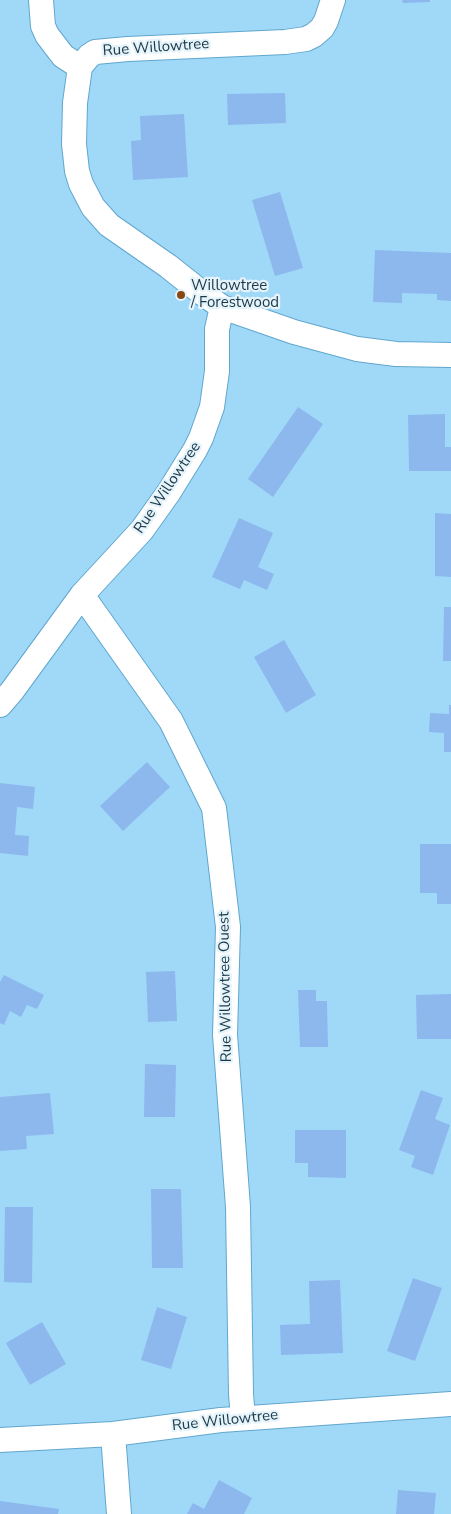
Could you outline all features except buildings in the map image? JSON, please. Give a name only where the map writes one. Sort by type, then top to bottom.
[{"type":"street","points":[[41,0],[43,26],[47,35],[62,56],[80,67],[73,138],[77,171],[86,195],[93,207],[109,225],[222,307],[294,332],[350,347],[396,354],[451,355]]},
{"type":"street","name":"Rue Willowtree","points":[[80,67],[84,60],[96,52],[285,42],[306,39],[314,34],[326,21],[333,0]]},
{"type":"street","name":"Rue Willowtree","points":[[0,705],[82,595],[142,530],[169,492],[202,438],[212,407],[215,388],[217,329],[222,307]]},
{"type":"street","name":"Rue Willowtree Ouest","points":[[82,595],[171,721],[214,808],[228,927],[225,1035],[238,1207],[243,1418]]},
{"type":"street","name":"Rue Willowtree","points":[[0,1440],[113,1434],[243,1418],[451,1404]]},
{"type":"street","points":[[113,1434],[119,1514]]},
{"type":"place","name":"Willowtree / Forestwood","points":[[181,295]]}]
